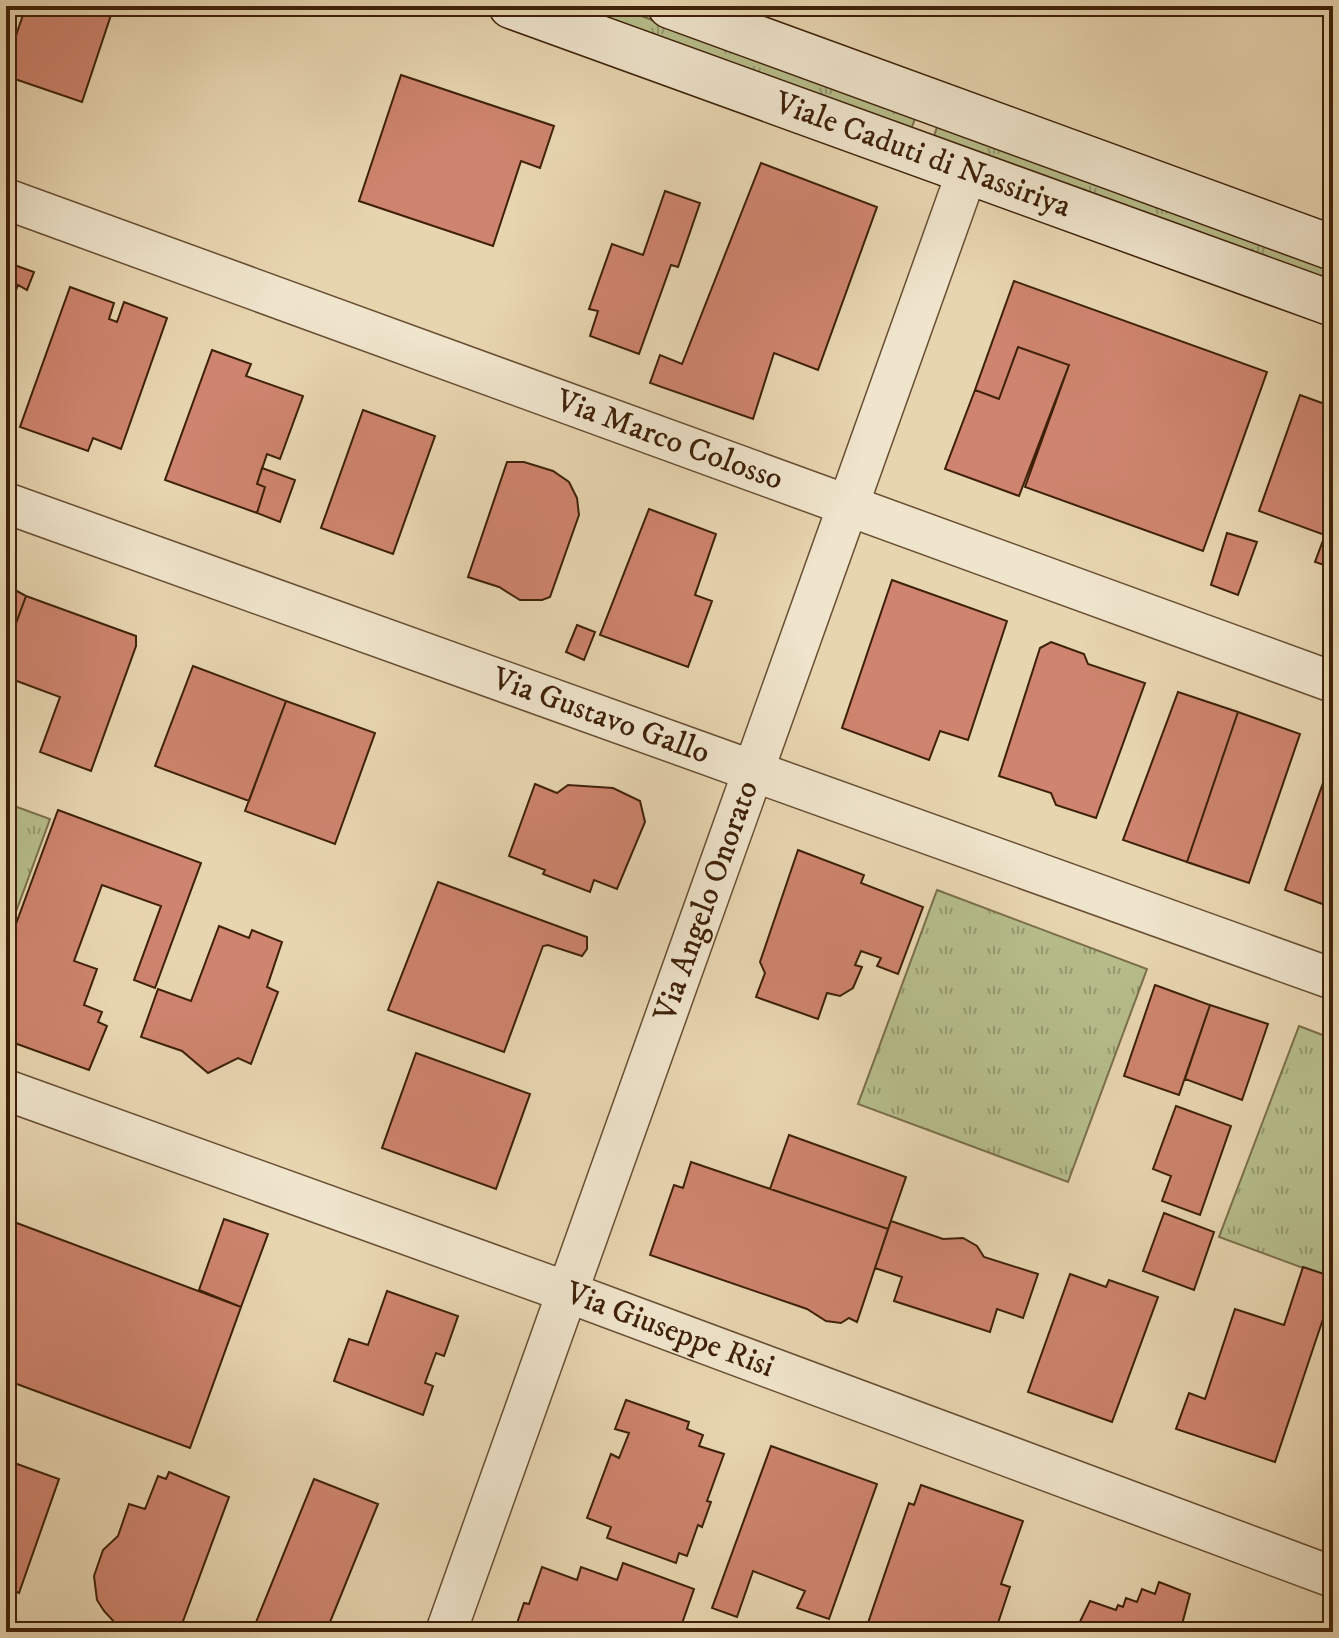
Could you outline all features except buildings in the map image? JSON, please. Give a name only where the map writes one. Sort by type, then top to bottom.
[{"type":"main road","name":"Viale Caduti di Nassiriya","points":[[511,6],[1333,304]]},
{"type":"main road","name":"Viale Caduti di Nassiriya","points":[[670,6],[1333,248]]},
{"type":"street","name":"Via Angelo Onorato","points":[[446,1632],[967,172]]},
{"type":"street","name":"Via Marco Colosso","points":[[6,199],[1333,682]]},
{"type":"street","name":"Via Gustavo Gallo","points":[[6,503],[1333,979]]},
{"type":"street","name":"Via Giuseppe Risi","points":[[6,1090],[567,1292],[1333,1577]]},
{"type":"green space","points":[[563,6],[614,6],[916,116],[910,132]]},
{"type":"green space","points":[[938,124],[1333,267],[1333,288],[932,142]]},
{"type":"green space","points":[[6,803],[50,819],[6,939]]},
{"type":"green space","points":[[937,890],[1147,969],[1068,1182],[858,1104]]},
{"type":"green space","points":[[1299,1026],[1333,1039],[1333,1279],[1219,1237]]}]
